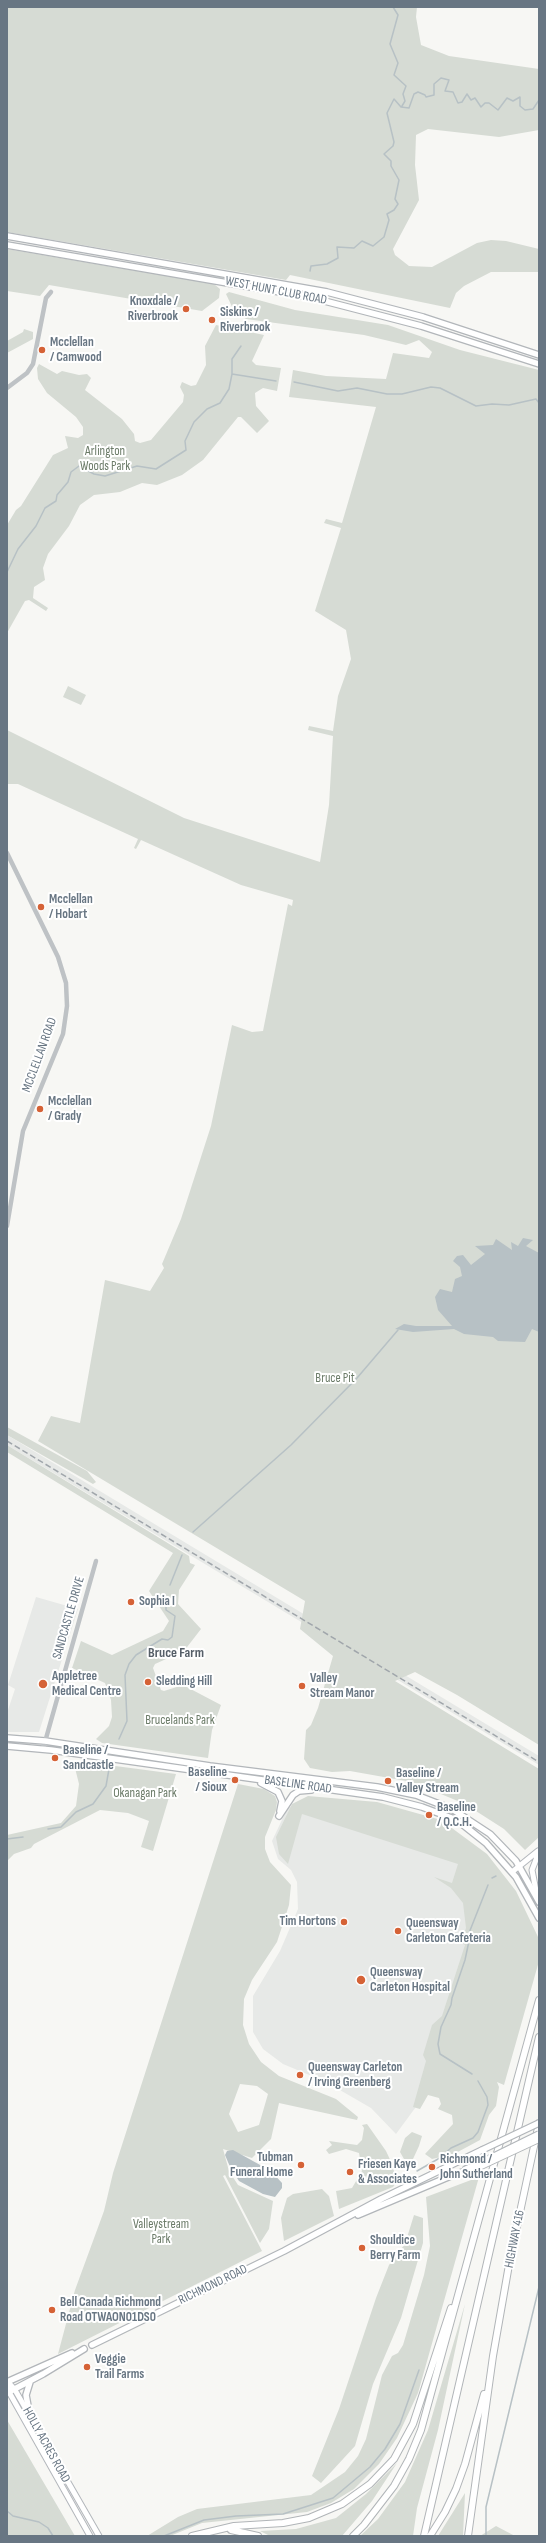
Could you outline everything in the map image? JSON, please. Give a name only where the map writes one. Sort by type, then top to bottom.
[{"type":"highway","points":[[353,2536],[364,2525],[394,2486],[412,2452],[435,2383],[539,2000]]},
{"type":"highway","points":[[424,2536],[539,2037]]},
{"type":"highway","name":"HIGHWAY 416","points":[[493,2356],[510,2259],[539,2123]]},
{"type":"highway","points":[[449,2176],[479,2165],[539,2139]]},
{"type":"highway","points":[[192,2536],[215,2529],[291,2522],[318,2516],[349,2501],[383,2472],[402,2445],[416,2415],[471,2248]]},
{"type":"highway","points":[[430,2536],[442,2517],[465,2464],[493,2356]]},
{"type":"highway","points":[[468,2536],[493,2356]]},
{"type":"highway","points":[[215,2529],[241,2531],[258,2536]]},
{"type":"main road","name":"WEST HUNT CLUB ROAD","points":[[7,236],[310,288],[423,317],[539,355]]},
{"type":"main road","name":"WEST HUNT CLUB ROAD","points":[[7,245],[309,297],[421,326],[539,364]]},
{"type":"main road","name":"BASELINE ROAD","points":[[7,1738],[45,1741],[210,1766],[376,1787],[416,1795],[452,1809],[477,1824],[502,1844],[520,1866],[538,1900]]},
{"type":"main road","name":"BASELINE ROAD","points":[[7,1746],[43,1749],[394,1799],[446,1815],[479,1836],[512,1872],[539,1918]]},
{"type":"main road","points":[[246,1778],[276,1790],[282,1801],[279,1816],[290,1798],[299,1791],[331,1790]]},
{"type":"main road","points":[[512,1872],[539,1851]]},
{"type":"main road","points":[[538,1900],[532,1870],[539,1851]]},
{"type":"main road","name":"RICHMOND ROAD","points":[[10,2392],[84,2349],[342,2221],[385,2197],[539,2123]]},
{"type":"main road","points":[[479,2165],[539,2134]]},
{"type":"main road","name":"RICHMOND ROAD","points":[[342,2221],[384,2206],[449,2176]]},
{"type":"main road","name":"RICHMOND ROAD","points":[[7,2382],[39,2366],[84,2349]]},
{"type":"main road","points":[[30,2417],[26,2392],[32,2380]]},
{"type":"main road","name":"HOLLY ACRES ROAD","points":[[7,2382],[10,2392],[90,2536]]},
{"type":"main road","name":"HOLLY ACRES ROAD","points":[[10,2392],[30,2417],[99,2536]]},
{"type":"street","points":[[7,388],[27,373],[33,364],[46,298],[51,292]]},
{"type":"street","name":"MCCLELLAN ROAD","points":[[7,853],[58,957],[66,983],[67,1006],[63,1034],[23,1131],[7,1226]]},
{"type":"street","name":"SANDCASTLE DRIVE","points":[[43,1749],[96,1561]]},
{"type":"shaded area","points":[[523,1238],[533,1240],[526,1246],[539,1253],[539,1332],[532,1329],[525,1342],[498,1341],[493,1337],[464,1334],[454,1329],[413,1332],[395,1329],[404,1324],[416,1326],[452,1326],[438,1310],[435,1297],[440,1289],[452,1292],[455,1279],[462,1276],[460,1267],[453,1261],[457,1256],[463,1255],[471,1265],[485,1254],[475,1246],[493,1245],[496,1239],[512,1250],[511,1242],[518,1246]]},
{"type":"shaded area","points":[[7,1435],[539,1756],[539,1765],[7,1445]]},
{"type":"shaded area","points":[[36,1597],[78,1609],[39,1732],[7,1732],[7,1713],[15,1689],[8,1685]]},
{"type":"shaded area","name":"Queensway Carleton Hospital","points":[[302,1805],[463,1856],[470,1900],[465,1964],[421,2100],[396,2134],[371,2108],[326,2082],[283,2064],[263,2049],[253,2032],[253,1996],[280,1951],[298,1909],[297,1882],[291,1870],[278,1859],[272,1841],[288,1807]]},
{"type":"shaded area","points":[[233,2150],[271,2171],[282,2183],[282,2188],[275,2197],[263,2194],[239,2181],[231,2169],[225,2155],[227,2151]]},
{"type":"green space","points":[[7,7],[417,7],[416,17],[421,45],[449,56],[539,69],[539,130],[499,137],[428,129],[416,135],[415,165],[419,200],[393,249],[395,255],[409,266],[432,267],[477,243],[491,240],[506,241],[539,249],[539,272],[491,272],[464,286],[456,293],[450,308],[290,275],[286,280],[7,232]]},
{"type":"green space","points":[[7,249],[214,284],[220,289],[219,298],[202,311],[49,285],[40,296],[7,291]]},
{"type":"green space","name":"Bruce Pit","points":[[229,292],[295,310],[388,325],[460,350],[539,370],[539,1745],[457,1695],[415,1672],[395,1681],[539,1769],[539,1837],[525,1850],[504,1829],[465,1804],[412,1782],[350,1771],[332,1772],[310,1768],[304,1759],[306,1730],[311,1725],[318,1708],[333,1656],[300,1629],[305,1601],[38,1441],[51,1416],[80,1423],[105,1280],[150,1291],[164,1268],[162,1264],[181,1219],[211,1126],[232,1025],[252,1032],[263,1031],[288,904],[292,906],[293,900],[241,885],[141,840],[136,849],[134,848],[138,839],[18,784],[7,784],[7,730],[184,818],[320,862],[329,805],[333,736],[308,730],[309,726],[333,731],[338,696],[351,659],[346,630],[315,611],[341,528],[324,523],[326,519],[342,523],[376,407],[289,397],[293,370],[326,376],[386,379],[393,353],[429,358],[432,352],[419,340],[406,345],[364,335],[246,319],[234,311],[226,294]]},
{"type":"green space","name":"Arlington Woods Park","points":[[216,325],[264,335],[252,361],[256,365],[281,368],[277,391],[263,388],[255,393],[256,406],[269,421],[257,433],[241,417],[238,417],[203,460],[182,475],[157,485],[142,483],[120,492],[94,495],[80,505],[69,526],[48,554],[43,568],[45,580],[34,587],[33,598],[48,608],[46,611],[29,600],[25,601],[7,633],[7,525],[16,510],[21,506],[53,455],[68,448],[65,436],[78,438],[83,435],[83,427],[76,417],[47,393],[38,379],[37,368],[39,364],[57,374],[62,371],[79,375],[87,374],[91,378],[85,390],[122,419],[134,434],[135,441],[140,443],[151,440],[183,402],[184,395],[180,387],[182,382],[191,386],[196,385],[206,365],[205,346]]},
{"type":"green space","points":[[24,329],[33,332],[33,339],[7,353],[7,341],[23,332]]},
{"type":"green space","points":[[68,686],[86,695],[81,705],[63,697]]},
{"type":"green space","points":[[7,1427],[87,1471],[96,1482],[93,1484],[7,1435]]},
{"type":"green space","name":"Brucelands Park","points":[[7,1445],[189,1556],[190,1563],[195,1565],[179,1590],[178,1604],[201,1629],[184,1651],[155,1664],[153,1668],[161,1690],[164,1691],[183,1685],[221,1705],[212,1730],[208,1758],[102,1743],[96,1739],[109,1726],[112,1717],[111,1700],[105,1683],[72,1668],[81,1641],[112,1655],[163,1631],[169,1621],[149,1591],[173,1553],[7,1452]]},
{"type":"green space","name":"Okanagan Park","points":[[82,1762],[99,1767],[100,1764],[176,1774],[153,1851],[141,1847],[149,1821],[128,1813],[100,1810],[34,1844],[31,1848],[14,1854],[7,1861],[7,1835],[61,1823],[76,1806],[79,1784],[75,1768]]},
{"type":"green space","name":"Valleystream Park","points":[[238,1784],[264,1789],[275,1796],[277,1802],[276,1810],[265,1837],[265,1849],[270,1862],[291,1885],[289,1905],[277,1942],[252,1980],[244,1999],[243,2025],[249,2044],[261,2062],[279,2076],[336,2099],[358,2117],[357,2120],[279,2103],[271,2139],[252,2158],[223,2149],[229,2171],[238,2185],[273,2201],[269,2229],[260,2243],[225,2175],[223,2176],[262,2251],[58,2354],[75,2290],[104,2211],[113,2173]],"holes":[[[240,2084],[257,2086],[268,2094],[259,2125],[238,2132],[229,2114]]]},
{"type":"green space","points":[[308,1796],[377,1802],[441,1820],[487,1854],[516,1891],[539,1939],[539,1961],[504,2085],[497,2082],[499,2087],[496,2106],[489,2115],[480,2140],[454,2154],[432,2159],[425,2154],[453,2124],[452,2115],[438,2109],[441,2104],[439,2098],[428,2095],[420,2109],[413,2107],[426,2061],[423,2055],[432,2025],[442,2016],[465,1945],[461,1943],[466,1928],[463,1903],[451,1888],[434,1877],[452,1883],[458,1864],[302,1814],[288,1864],[279,1854],[276,1837],[292,1804]]},
{"type":"green space","points":[[367,2124],[386,2151],[393,2166],[396,2183],[393,2187],[339,2209],[336,2191],[352,2188],[362,2171],[359,2153],[346,2149],[329,2154],[326,2150],[332,2145],[329,2141],[357,2145],[362,2140],[364,2128],[362,2125]]},
{"type":"green space","points":[[412,2132],[422,2136],[413,2159],[404,2159],[400,2152],[405,2138]]},
{"type":"green space","points":[[479,2177],[418,2393],[397,2438],[379,2464],[354,2489],[331,2503],[307,2512],[202,2523],[170,2536],[147,2536],[178,2517],[197,2509],[311,2495],[345,2472],[358,2456],[366,2439],[382,2375],[392,2356],[398,2353],[403,2345],[424,2275],[430,2246],[426,2197]]},
{"type":"green space","points":[[322,2189],[329,2196],[334,2216],[284,2241],[281,2218],[287,2198],[293,2194]]},
{"type":"green space","points":[[414,2215],[423,2218],[423,2243],[401,2318],[373,2384],[355,2446],[321,2483],[312,2476],[339,2409],[376,2298],[389,2265],[405,2244]]},
{"type":"green space","points":[[465,2304],[438,2430],[417,2508],[413,2536],[360,2536],[378,2519],[405,2482],[428,2430]]},
{"type":"green space","points":[[7,2420],[75,2536],[7,2536]]},
{"type":"green space","points":[[397,2463],[372,2501],[342,2536],[270,2536],[260,2531],[296,2529],[336,2518],[366,2494]]},
{"type":"green space","points":[[465,2493],[463,2536],[438,2536]]},
{"type":"green space","points":[[496,2526],[515,2536],[480,2536]]},
{"type":"waterway","points":[[393,7],[398,15],[390,44],[398,63],[394,75],[406,86],[403,94],[405,101],[402,106]]},
{"type":"waterway","points":[[310,271],[311,266],[327,264],[338,258],[337,247],[354,248],[362,241],[373,246],[384,237],[389,220],[387,214],[394,210],[398,204],[395,199],[399,180],[391,166],[391,161],[384,154],[393,146],[394,142],[387,113],[394,99],[401,107],[409,108],[414,94],[418,92],[426,97],[434,95],[434,84],[441,78],[449,80],[445,91],[453,92],[458,103],[462,102],[467,94],[471,100],[475,98],[481,107],[485,103],[489,103],[498,110],[507,98],[513,101],[520,97],[520,106],[525,110],[533,109],[539,100]]},
{"type":"waterway","points":[[7,572],[18,549],[36,526],[45,508],[56,501],[57,495],[68,482],[71,472],[79,466],[94,474],[105,476],[137,466],[156,469],[186,450],[185,441],[194,422],[207,409],[220,403],[229,389],[232,374],[232,359],[241,346]]},
{"type":"waterway","points":[[232,374],[276,381]]},
{"type":"waterway","points":[[294,382],[338,391],[357,388],[387,394],[402,394],[431,387],[440,388],[476,406],[492,404],[509,405],[536,399],[539,403]]},
{"type":"waterway","points":[[193,1532],[291,1445],[357,1378],[398,1330]]},
{"type":"waterway","points":[[170,1585],[182,1555]]},
{"type":"waterway","points":[[119,1739],[127,1721],[125,1675],[129,1664],[136,1655],[162,1639],[168,1640],[172,1637],[175,1616],[166,1610],[166,1599]]},
{"type":"waterway","points":[[48,1829],[61,1827],[76,1812],[93,1804],[106,1786],[109,1769]]},
{"type":"waterway","points":[[7,1839],[23,1837]]},
{"type":"waterway","points":[[492,1878],[496,1876]]},
{"type":"waterway","points":[[469,1933],[488,1885]]},
{"type":"waterway","points":[[469,1941],[465,1960],[451,2005],[441,2027],[438,2044],[440,2054],[472,2074]]},
{"type":"waterway","points":[[417,2171],[438,2159],[451,2148],[473,2138],[478,2132],[488,2105],[487,2097],[478,2081]]},
{"type":"waterway","points":[[539,2260],[539,2268]]},
{"type":"waterway","points":[[486,2536],[486,2507],[539,2287]]},
{"type":"waterway","points":[[164,2536],[204,2520],[236,2516],[283,2514],[333,2498],[370,2467],[385,2449],[400,2424],[419,2370]]},
{"type":"waterway","points":[[7,2511],[13,2516],[39,2522],[48,2528],[53,2536]]},
{"type":"railway","points":[[7,1441],[539,1762]]},
{"type":"place","name":"Knoxdale / Riverbrook","points":[[186,309]]},
{"type":"place","name":"Siskins / Riverbrook","points":[[212,320]]},
{"type":"place","name":"Mcclellan / Camwood","points":[[42,350]]},
{"type":"place","name":"Mcclellan / Hobart","points":[[41,907]]},
{"type":"place","name":"Mcclellan / Grady","points":[[40,1109]]},
{"type":"place","name":"Sophia I","points":[[131,1602]]},
{"type":"place","name":"Sledding Hill","points":[[148,1682]]},
{"type":"place","name":"Appletree Medical Centre","points":[[43,1684]]},
{"type":"place","name":"Valley Stream Manor","points":[[302,1686]]},
{"type":"place","name":"Baseline / Sandcastle","points":[[55,1758]]},
{"type":"place","name":"Baseline / Sioux","points":[[235,1780]]},
{"type":"place","name":"Baseline / Valley Stream","points":[[388,1781]]},
{"type":"place","name":"Baseline / Q.C.H.","points":[[429,1815]]},
{"type":"place","name":"Tim Hortons","points":[[344,1922]]},
{"type":"place","name":"Queensway Carleton Cafeteria","points":[[398,1931]]},
{"type":"place","name":"Queensway Carleton Hospital","points":[[361,1980]]},
{"type":"place","name":"Queensway Carleton / Irving Greenberg","points":[[300,2075]]},
{"type":"place","name":"Tubman Funeral Home","points":[[301,2165]]},
{"type":"place","name":"Richmond / John Sutherland","points":[[432,2167]]},
{"type":"place","name":"Friesen Kaye & Associates","points":[[350,2172]]},
{"type":"place","name":"Shouldice Berry Farm","points":[[362,2248]]},
{"type":"place","name":"Bell Canada Richmond Road OTWAON01DS0","points":[[52,2310]]},
{"type":"place","name":"Veggie Trail Farms","points":[[87,2367]]},
{"type":"district","name":"Bruce Farm","points":[[176,1653]]}]
